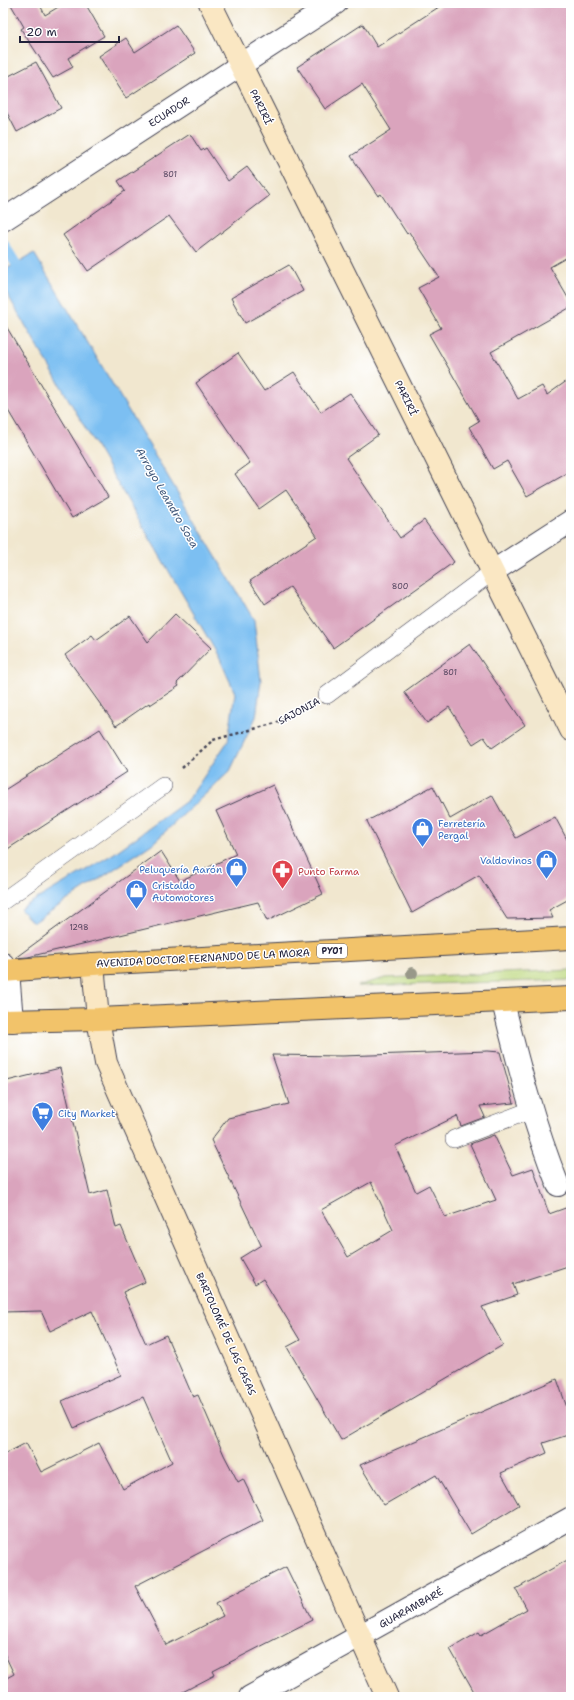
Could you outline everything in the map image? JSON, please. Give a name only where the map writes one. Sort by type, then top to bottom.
[{"type":"highway","name":"AVENIDA DOCTOR FERNANDO DE LA MORA","points":[[5,969],[571,938]]},
{"type":"highway","points":[[7,1021],[98,1019],[571,998]]},
{"type":"main road","name":"PARIRÍ","points":[[210,3],[571,730]]},
{"type":"main road","name":"BARTOLOMÉ DE LAS CASAS","points":[[93,964],[98,1019],[106,1063],[387,1697]]},
{"type":"street","name":"ECUADOR","points":[[3,220],[336,3]]},
{"type":"street","name":"SAJONIA","points":[[492,572],[571,521]]},
{"type":"street","points":[[5,969],[7,1021]]},
{"type":"street","points":[[503,1002],[518,1066],[531,1110],[558,1184]]},
{"type":"street","name":"GUARAMBARÉ","points":[[250,1697],[571,1518]]},
{"type":"lane","name":"SAJONIA","points":[[327,695],[492,572]]},
{"type":"lane","points":[[3,901],[163,786]]},
{"type":"lane","points":[[454,1139],[531,1110]]},
{"type":"path","name":"SAJONIA","points":[[163,786],[213,740],[276,724],[327,695]]},
{"type":"green space","points":[[571,970],[571,980],[357,986],[385,978]]},
{"type":"water","points":[[34,253],[254,620],[261,681],[256,717],[230,771],[152,844],[33,923],[20,909],[113,854],[188,800],[228,741],[235,693],[219,657],[3,287],[3,271]]},
{"type":"building","points":[[10,3],[39,3],[45,15],[65,3],[85,3],[104,36],[68,58],[73,67],[53,78],[21,29],[24,27]]},
{"type":"building","points":[[445,3],[571,3],[571,255],[550,267],[571,303],[571,307],[491,352],[518,399],[542,386],[547,395],[571,378],[571,471],[527,496],[507,461],[493,469],[469,427],[479,421],[429,334],[441,328],[418,288],[439,277],[409,232],[407,234],[381,194],[378,196],[351,156],[391,130],[362,84],[325,109],[297,67],[363,24],[377,47]]},
{"type":"building","points":[[176,25],[195,53],[126,98],[99,56],[126,38],[135,52]]},
{"type":"building","points":[[36,62],[61,108],[17,132],[3,105],[3,79]]},
{"type":"building","points":[[190,134],[201,151],[206,148],[228,181],[247,167],[269,196],[196,252],[169,216],[88,271],[63,235],[125,191],[118,181]]},
{"type":"building","points":[[289,265],[303,291],[245,323],[231,298]]},
{"type":"building","points":[[3,321],[108,497],[72,518],[3,402]]},
{"type":"building","points":[[238,353],[264,391],[294,372],[321,412],[350,393],[378,435],[346,458],[400,538],[424,520],[454,562],[333,648],[290,587],[265,604],[250,581],[317,536],[286,490],[259,509],[235,474],[250,463],[196,383]]},
{"type":"building","points":[[175,614],[211,648],[177,683],[179,686],[150,705],[149,703],[116,726],[65,655],[92,635],[96,640],[130,616],[148,642]]},
{"type":"building","points":[[470,644],[525,725],[492,748],[484,737],[473,744],[449,707],[427,723],[404,692]]},
{"type":"building","points":[[100,729],[127,772],[3,852],[3,791]]},
{"type":"building","points":[[273,785],[323,894],[267,921],[258,902],[28,957],[15,958],[161,851],[180,881],[236,854],[216,811]]},
{"type":"building","points":[[433,786],[450,819],[492,795],[516,838],[555,817],[571,847],[571,898],[549,910],[553,918],[507,919],[479,875],[412,913],[367,821]]},
{"type":"building","points":[[488,1051],[500,1052],[514,1103],[480,1106],[485,1117],[461,1126],[457,1116],[395,1146],[416,1192],[429,1185],[445,1217],[496,1200],[470,1144],[494,1135],[513,1175],[533,1168],[549,1214],[571,1206],[571,1265],[513,1284],[517,1295],[482,1307],[503,1345],[341,1440],[287,1347],[300,1340],[263,1279],[255,1284],[240,1258],[261,1245],[211,1140],[228,1118],[289,1104],[272,1055],[342,1056]],"holes":[[[371,1182],[393,1230],[348,1257],[321,1210]]]},
{"type":"building","points":[[60,1068],[90,1195],[107,1190],[116,1228],[121,1226],[145,1282],[123,1292],[146,1344],[166,1335],[193,1397],[198,1395],[224,1455],[238,1482],[243,1479],[263,1520],[135,1586],[166,1645],[223,1616],[216,1603],[286,1567],[312,1620],[213,1671],[215,1675],[173,1697],[3,1697],[3,1680],[14,1674],[3,1651],[3,1455],[26,1443],[41,1472],[99,1443],[123,1489],[172,1462],[143,1397],[74,1428],[62,1401],[121,1375],[92,1311],[50,1331],[41,1311],[3,1312],[3,1086],[7,1086],[7,1081]]},
{"type":"building","points":[[557,1379],[571,1419],[571,1434],[543,1443],[547,1453],[501,1473],[519,1505],[471,1534],[436,1475],[384,1505],[360,1465]]},
{"type":"building","points":[[571,1558],[571,1697],[477,1697],[450,1649],[479,1632],[481,1635],[527,1609],[516,1589]]},
{"type":"waterway","name":"Arroyo Leandro Sosa","points":[[3,243],[23,275]]},
{"type":"place","name":"Ferretería Pergal","points":[[422,848]]},
{"type":"place","name":"Valdovinos","points":[[547,880]]},
{"type":"place","name":"Peluquería Aarón","points":[[237,888]]},
{"type":"place","name":"Punto Farma","points":[[283,890]]},
{"type":"place","name":"Cristaldo Automotores","points":[[137,910]]},
{"type":"place","name":"City Market","points":[[42,1132]]}]
